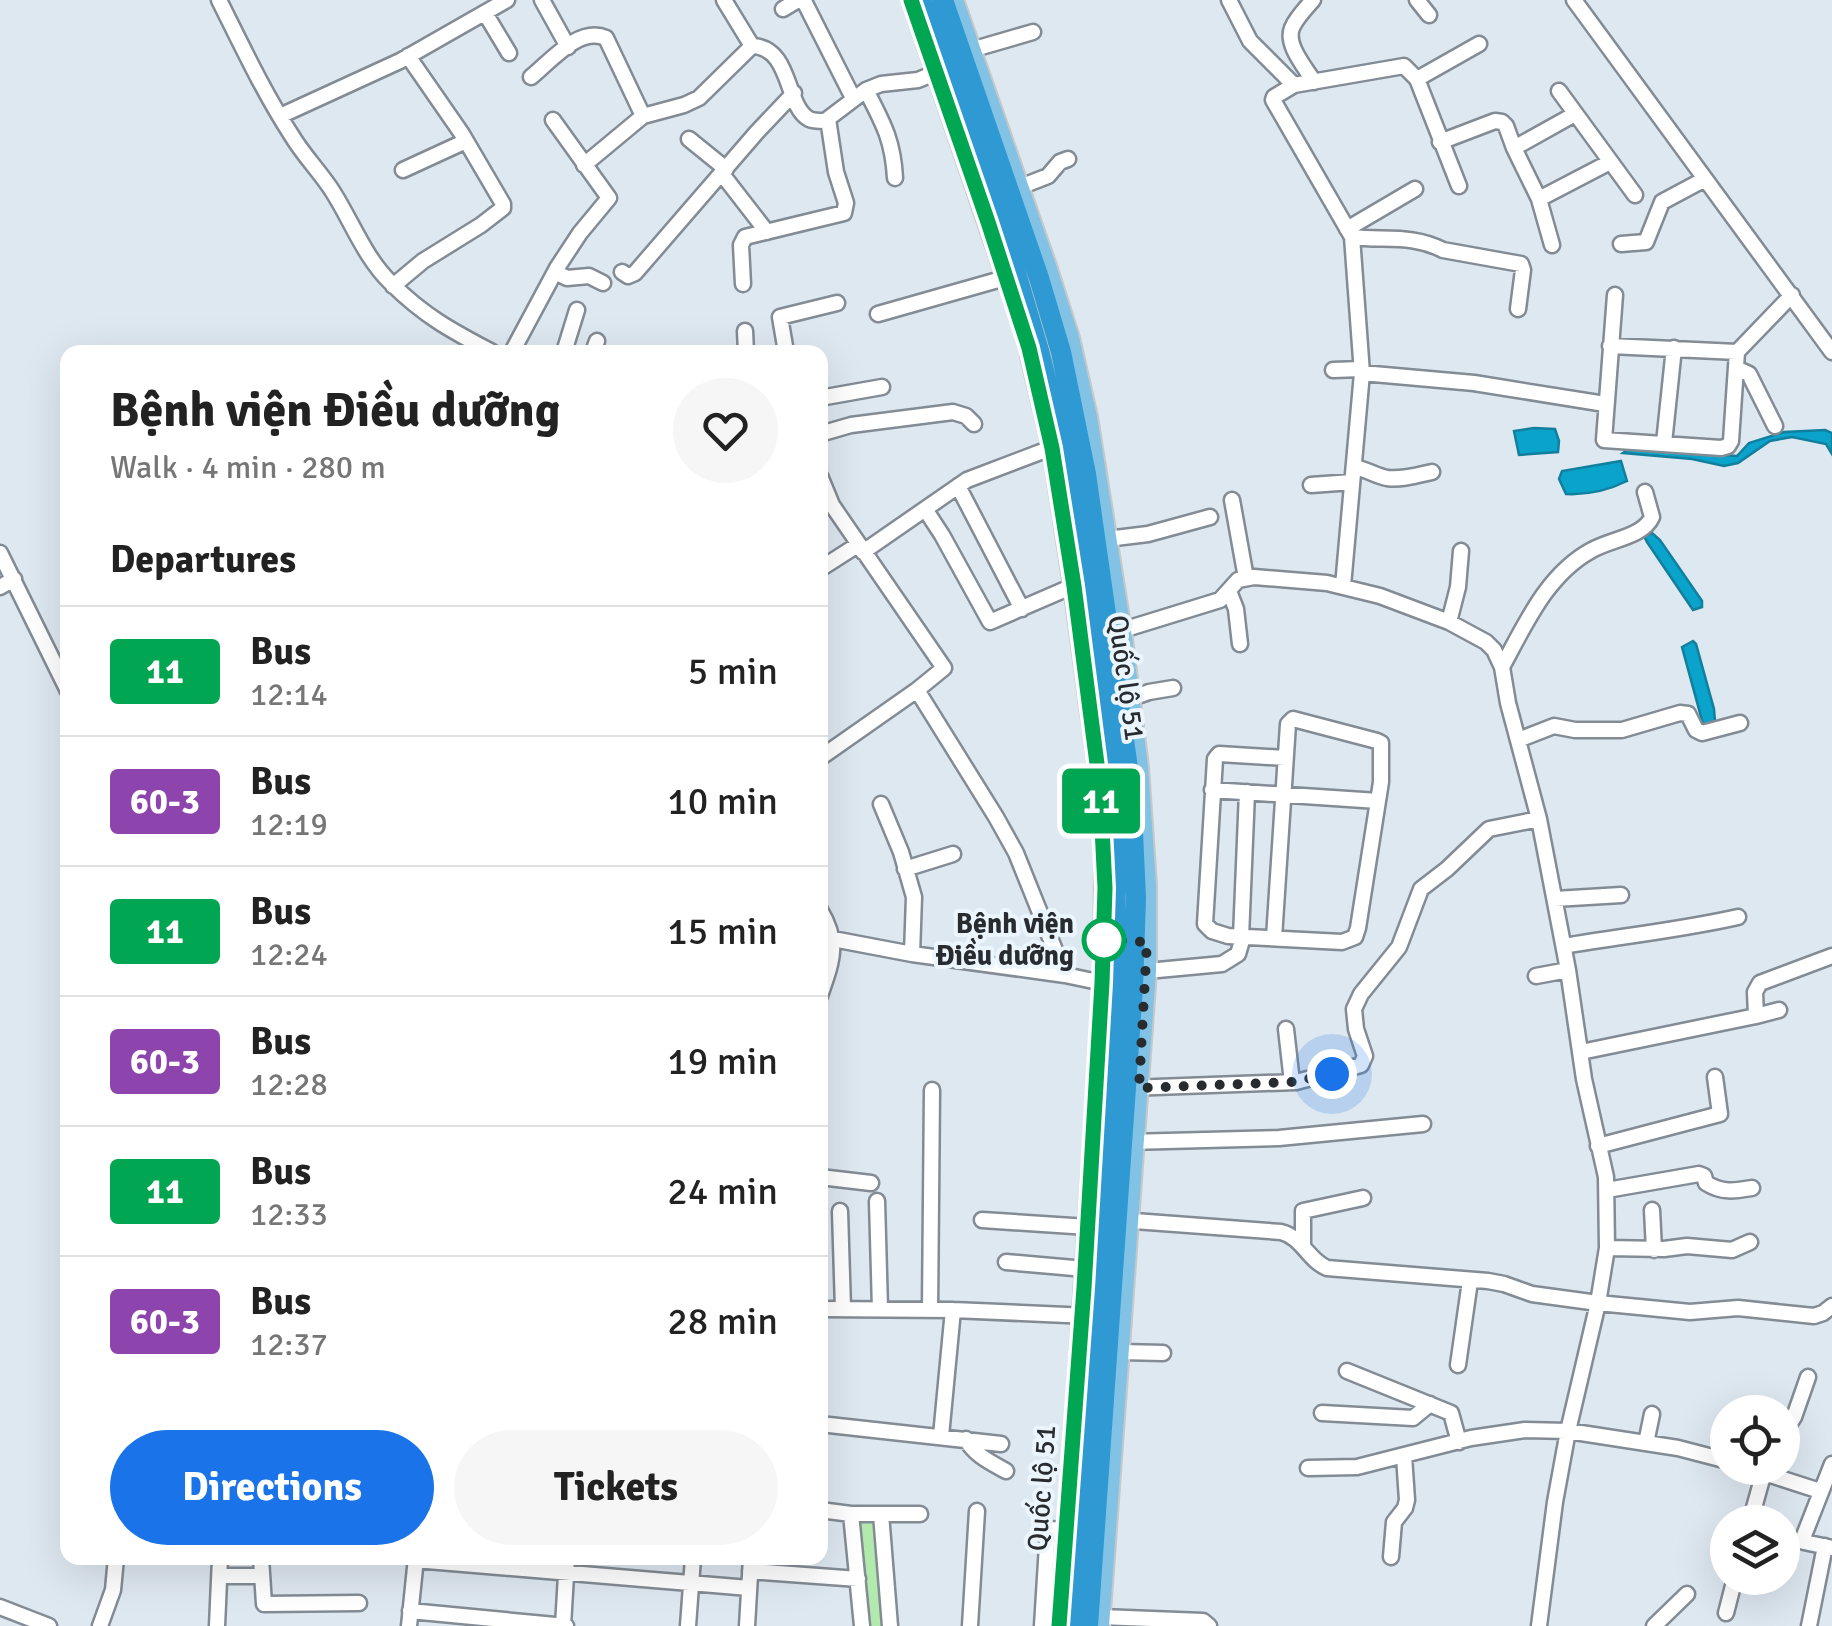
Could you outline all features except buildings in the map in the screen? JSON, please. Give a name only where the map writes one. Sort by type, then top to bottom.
[{"type":"highway","name":"Quốc lộ 51","points":[[922,0],[942,75],[998,212],[1011,276],[1040,354],[1101,634],[1132,810],[1136,898],[1086,1316],[1070,1626]]},
{"type":"highway","name":"Quốc lộ 51","points":[[943,0],[966,51],[1059,344],[1096,503],[1101,634]]},
{"type":"highway","name":"Quốc lộ 51","points":[[1096,1623],[1132,1088],[1128,983]]},
{"type":"main road","name":"Quốc lộ 51","points":[[911,0],[942,75]]},
{"type":"main road","name":"Quốc lộ 51","points":[[954,0],[966,51],[1020,187],[1070,338],[1088,417],[1096,503],[1108,539],[1101,634],[1105,888],[1128,983]]},
{"type":"main road","name":"Quốc lộ 51","points":[[1057,446],[1074,586],[1132,698],[1145,838],[1128,983],[1088,1227],[1086,1316],[1059,1626]]},
{"type":"main road","name":"Quốc lộ 51","points":[[1100,1554],[1121,1352],[1122,1220]]},
{"type":"street","points":[[220,0],[280,116],[331,190],[373,262],[418,308],[449,331],[478,345]]},
{"type":"street","points":[[280,116],[408,56],[507,0]]},
{"type":"street","points":[[542,0],[568,46]]},
{"type":"street","points":[[724,0],[752,46]]},
{"type":"street","points":[[783,9],[798,0],[805,3],[860,94],[884,125],[894,152],[895,178]]},
{"type":"street","points":[[1229,0],[1250,40],[1294,84]]},
{"type":"street","points":[[1313,0],[1292,27],[1290,38],[1314,82]]},
{"type":"street","points":[[1417,0],[1428,15]]},
{"type":"street","points":[[1574,0],[1832,352]]},
{"type":"street","points":[[485,13],[509,53]]},
{"type":"street","points":[[966,51],[1032,32]]},
{"type":"street","points":[[531,77],[568,46],[589,34],[598,34],[606,38],[643,116]]},
{"type":"street","points":[[1418,79],[1478,44]]},
{"type":"street","points":[[584,165],[643,116],[699,98],[752,46],[762,46],[775,57],[800,110],[808,119],[818,121],[828,120],[860,94],[881,84],[942,75]]},
{"type":"street","points":[[394,286],[423,261],[503,208],[466,141],[408,56]]},
{"type":"street","points":[[1343,586],[1362,371],[1350,232],[1273,100],[1294,84],[1404,66],[1418,79],[1459,186]]},
{"type":"street","points":[[1559,91],[1635,195]]},
{"type":"street","points":[[622,272],[628,276],[635,274],[794,94]]},
{"type":"street","points":[[1514,148],[1575,114]]},
{"type":"street","points":[[516,345],[580,233],[609,200],[553,120]]},
{"type":"street","points":[[744,284],[742,241],[746,237],[844,213],[846,203],[836,172],[828,120]]},
{"type":"street","points":[[1440,142],[1495,121],[1502,122],[1539,199],[1552,245]]},
{"type":"street","points":[[689,139],[724,171],[767,232]]},
{"type":"street","points":[[403,170],[466,141]]},
{"type":"street","points":[[1020,187],[1048,176],[1068,159]]},
{"type":"street","points":[[1539,199],[1610,162]]},
{"type":"street","points":[[1621,244],[1646,242],[1662,202],[1705,179]]},
{"type":"street","points":[[1350,232],[1415,190]]},
{"type":"street","points":[[1350,232],[1371,239],[1401,238],[1443,250],[1517,262],[1523,266],[1518,309]]},
{"type":"street","points":[[555,272],[572,280],[589,276],[603,283]]},
{"type":"street","points":[[878,314],[1011,276]]},
{"type":"street","points":[[1615,295],[1604,440],[1728,446],[1736,360],[1792,294]]},
{"type":"street","points":[[785,345],[780,318],[838,303]]},
{"type":"street","points":[[566,345],[576,310]]},
{"type":"street","points":[[745,331],[746,345]]},
{"type":"street","points":[[1610,346],[1674,348],[1736,360],[1749,374],[1775,426]]},
{"type":"street","points":[[1664,443],[1674,348]]},
{"type":"street","points":[[1333,370],[1474,383],[1605,404]]},
{"type":"street","points":[[828,396],[882,386]]},
{"type":"street","points":[[828,432],[952,412],[966,416],[974,424]]},
{"type":"street","points":[[828,564],[985,472],[1057,446]]},
{"type":"street","points":[[1311,485],[1368,470],[1384,478],[1432,472]]},
{"type":"street","points":[[958,486],[1022,609]]},
{"type":"street","points":[[1502,668],[1542,596],[1569,566],[1592,550],[1646,528],[1652,517],[1645,492]]},
{"type":"street","points":[[828,495],[944,665],[917,690],[828,752]]},
{"type":"street","points":[[1232,500],[1246,578]]},
{"type":"street","points":[[925,509],[990,622],[1074,586]]},
{"type":"street","points":[[1108,539],[1148,534],[1210,517]]},
{"type":"street","points":[[1450,622],[1461,551]]},
{"type":"street","points":[[0,553],[60,674]]},
{"type":"street","points":[[1101,634],[1220,600],[1238,580],[1246,578],[1343,586],[1450,622],[1486,642],[1502,668],[1539,819],[1607,1190],[1607,1248],[1568,1431],[1540,1626]]},
{"type":"street","points":[[0,587],[14,579]]},
{"type":"street","points":[[1229,591],[1236,608],[1240,644]]},
{"type":"street","points":[[1132,698],[1173,688]]},
{"type":"street","points":[[917,690],[1009,841],[1065,975]]},
{"type":"street","points":[[1518,740],[1554,726],[1614,731],[1680,713],[1688,714],[1696,730],[1702,733],[1740,723]]},
{"type":"street","points":[[1274,938],[1288,724],[1294,719],[1377,740],[1382,750],[1378,801],[1355,936],[1342,942],[1242,937],[1218,934],[1205,924],[1215,758],[1219,754],[1285,758]]},
{"type":"street","points":[[1212,790],[1378,801]]},
{"type":"street","points":[[833,939],[912,954],[1128,983],[1222,964],[1238,954],[1242,937],[1247,792]]},
{"type":"street","points":[[881,804],[915,906],[912,954]]},
{"type":"street","points":[[1132,1088],[1292,1082],[1360,1065],[1365,1056],[1353,1018],[1354,1008],[1399,947],[1421,889],[1489,829],[1539,819]]},
{"type":"street","points":[[905,869],[953,854]]},
{"type":"street","points":[[1555,900],[1621,896]]},
{"type":"street","points":[[1564,946],[1738,917]]},
{"type":"street","points":[[828,924],[833,939],[828,974]]},
{"type":"street","points":[[1756,1016],[1755,992],[1760,983],[1832,956]]},
{"type":"street","points":[[1536,976],[1568,970]]},
{"type":"street","points":[[1581,1052],[1779,1010]]},
{"type":"street","points":[[1286,1028],[1292,1082]]},
{"type":"street","points":[[1598,1146],[1720,1114],[1715,1076]]},
{"type":"street","points":[[930,1310],[932,1090]]},
{"type":"street","points":[[1128,1142],[1278,1138],[1422,1124]]},
{"type":"street","points":[[1607,1190],[1699,1174],[1720,1190],[1752,1188]]},
{"type":"street","points":[[828,1178],[872,1182]]},
{"type":"street","points":[[1303,1246],[1304,1211],[1363,1198]]},
{"type":"street","points":[[877,1201],[880,1309]]},
{"type":"street","points":[[1652,1210],[1654,1250]]},
{"type":"street","points":[[840,1212],[843,1309]]},
{"type":"street","points":[[982,1220],[1088,1227]]},
{"type":"street","points":[[1122,1220],[1280,1232],[1289,1234],[1320,1266],[1327,1268],[1504,1284],[1532,1294],[1598,1302],[1690,1312],[1738,1308],[1814,1316],[1832,1306]]},
{"type":"street","points":[[1607,1248],[1654,1250],[1687,1246],[1732,1250],[1750,1242]]},
{"type":"street","points":[[1006,1262],[1085,1270]]},
{"type":"street","points":[[1458,1365],[1470,1282]]},
{"type":"street","points":[[828,1309],[1086,1316]]},
{"type":"street","points":[[941,1436],[953,1310]]},
{"type":"street","points":[[1121,1352],[1163,1353]]},
{"type":"street","points":[[1347,1371],[1451,1413],[1458,1442]]},
{"type":"street","points":[[1800,1400],[1808,1378]]},
{"type":"street","points":[[1322,1413],[1413,1418],[1430,1404]]},
{"type":"street","points":[[1646,1443],[1652,1414]]},
{"type":"street","points":[[828,1425],[1001,1444]]},
{"type":"street","points":[[1308,1468],[1357,1467],[1470,1438],[1525,1430],[1568,1431],[1710,1456]]},
{"type":"street","points":[[966,1440],[980,1456],[1006,1471]]},
{"type":"street","points":[[1392,1557],[1394,1522],[1407,1500],[1404,1456]]},
{"type":"street","points":[[1809,1626],[1828,1547],[1804,1542],[1802,1538],[1832,1464]]},
{"type":"street","points":[[1800,1484],[1820,1491]]},
{"type":"street","points":[[970,1626],[977,1510]]},
{"type":"street","points":[[828,1511],[920,1514]]},
{"type":"street","points":[[851,1514],[862,1626]]},
{"type":"street","points":[[880,1514],[890,1626]]},
{"type":"street","points":[[1042,1626],[1048,1529],[1066,1530]]},
{"type":"street","points":[[100,1626],[113,1590],[115,1565]]},
{"type":"street","points":[[217,1626],[220,1565]]},
{"type":"street","points":[[262,1565],[262,1600],[269,1606],[359,1603]]},
{"type":"street","points":[[414,1565],[410,1619],[564,1626],[566,1565],[749,1588]]},
{"type":"street","points":[[688,1626],[692,1565]]},
{"type":"street","points":[[747,1626],[751,1565]]},
{"type":"street","points":[[758,1565],[858,1579]]},
{"type":"street","points":[[220,1576],[261,1576]]},
{"type":"street","points":[[1654,1626],[1687,1594]]},
{"type":"street","points":[[1726,1613],[1731,1595]]},
{"type":"street","points":[[0,1607],[23,1621],[49,1626]]},
{"type":"street","points":[[1096,1623],[1203,1621],[1209,1626]]},
{"type":"green space","points":[[855,1517],[878,1518],[887,1626],[865,1626]]},
{"type":"water","points":[[1555,429],[1558,452],[1519,455],[1514,431]]},
{"type":"water","points":[[1784,432],[1832,433],[1832,454],[1826,444],[1792,437],[1770,441],[1738,463],[1724,466],[1623,453],[1630,448],[1737,456],[1749,443]]},
{"type":"water","points":[[1621,461],[1627,481],[1604,490],[1566,494],[1559,479],[1562,471]]},
{"type":"water","points":[[1652,533],[1702,601],[1702,607],[1693,610],[1647,542],[1644,536]]},
{"type":"water","points":[[1693,641],[1715,722],[1703,724],[1682,647]]},
{"type":"bus line","name":"11","points":[[911,0],[1029,348],[1052,448],[1100,787],[1105,888],[1102,983],[1059,1626]]},
{"type":"place","name":"Bệnh viện Điều dưỡng","points":[[1104,940]]},
{"type":"route","points":[[1104,940],[1147,942],[1139,1088],[1292,1082],[1332,1074]]}]
